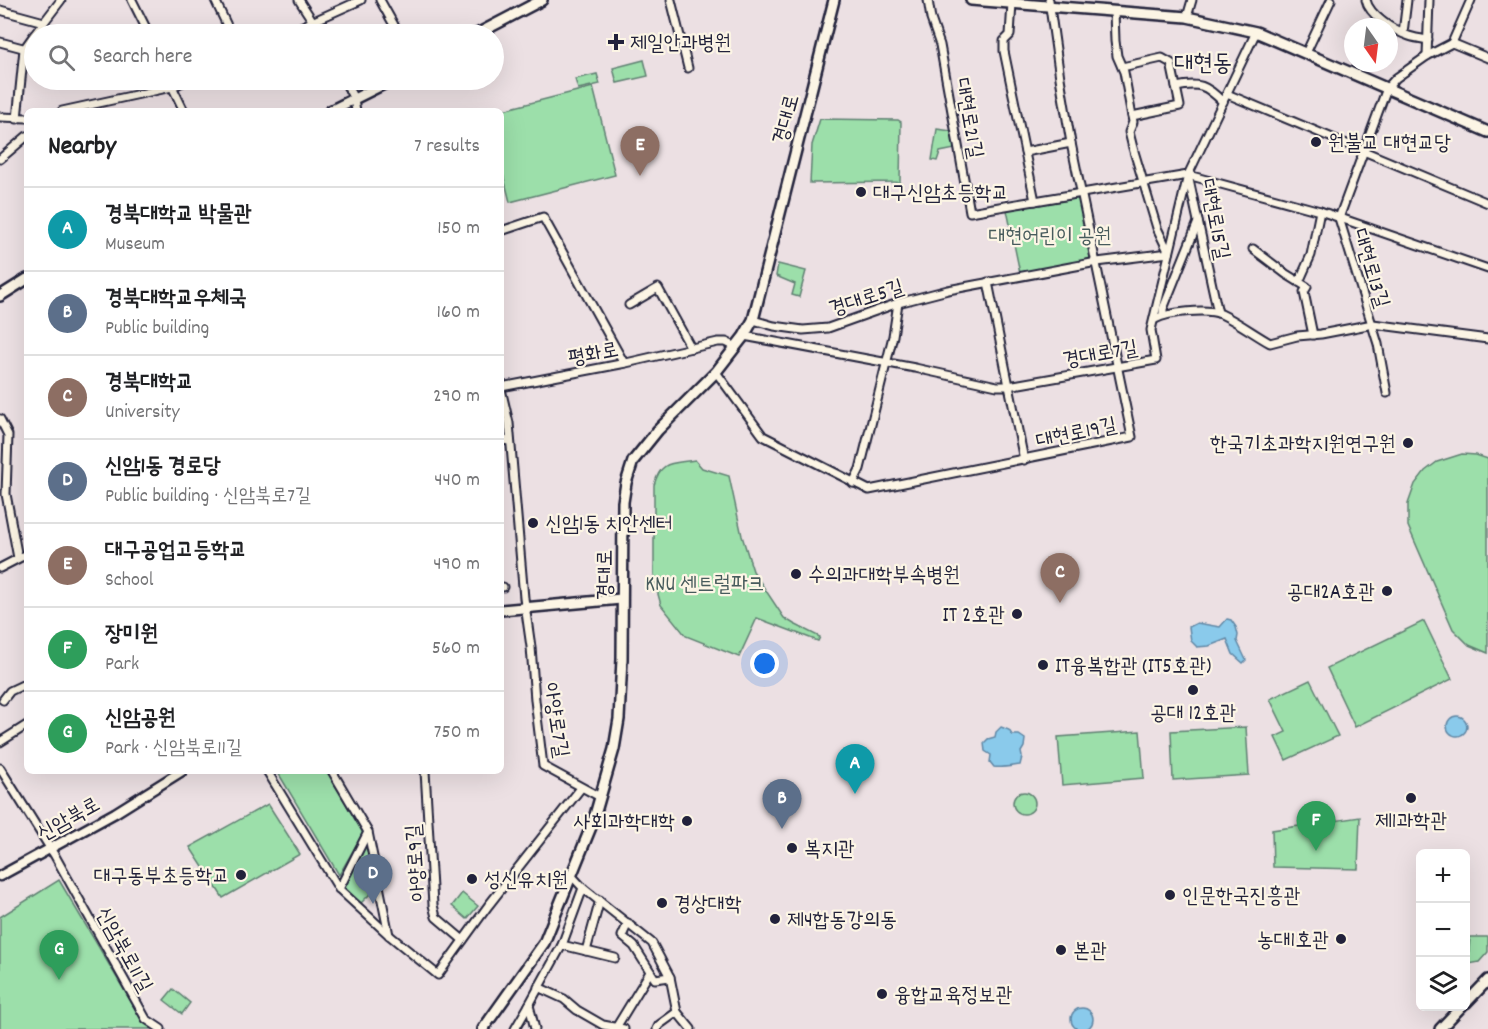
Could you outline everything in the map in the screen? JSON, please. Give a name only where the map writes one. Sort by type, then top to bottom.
[{"type":"main road","points":[[496,24],[542,0]]},
{"type":"main road","name":"경대로","points":[[483,1029],[544,943],[593,822],[614,749],[619,719],[622,659],[623,502],[633,461],[657,430],[716,372],[744,336],[753,320],[834,0]]},
{"type":"main road","points":[[972,0],[1049,3],[1187,17],[1256,32],[1488,132]]},
{"type":"main road","points":[[336,108],[372,90]]},
{"type":"main road","points":[[0,296],[24,281]]},
{"type":"main road","points":[[504,610],[621,599]]},
{"type":"main road","points":[[1470,999],[1488,980]]},
{"type":"main road","points":[[1445,1027],[1458,1011]]},
{"type":"street","points":[[0,10],[44,22],[61,0]]},
{"type":"street","points":[[132,0],[144,24]]},
{"type":"street","points":[[215,0],[226,24]]},
{"type":"street","points":[[299,0],[314,22]]},
{"type":"street","points":[[309,24],[361,0]]},
{"type":"street","points":[[380,0],[393,24]]},
{"type":"street","points":[[671,0],[688,68]]},
{"type":"street","name":"대현로21길","points":[[928,0],[933,26],[940,45],[970,212],[1188,175],[1320,211],[1488,268]]},
{"type":"street","points":[[1187,17],[1192,0]]},
{"type":"street","points":[[1306,53],[1331,0]]},
{"type":"street","points":[[1366,0],[1368,8],[1374,15],[1408,36],[1428,40]]},
{"type":"street","points":[[1402,33],[1407,0]]},
{"type":"street","points":[[1427,56],[1429,0]]},
{"type":"street","points":[[1387,88],[1396,78],[1427,56],[1452,43],[1472,0]]},
{"type":"street","points":[[1012,3],[1010,35],[1004,41],[1004,51],[1035,201]]},
{"type":"street","name":"대현로19길","points":[[716,372],[763,436],[869,490],[1132,437],[1098,262],[1071,143],[1049,3]]},
{"type":"street","points":[[1098,262],[1169,253],[1157,228],[1132,148],[1129,132],[1133,122],[1122,67],[1114,41],[1114,11]]},
{"type":"street","name":"대현로15길","points":[[1218,313],[1188,175],[1256,32]]},
{"type":"street","points":[[0,42],[24,49],[17,119]]},
{"type":"street","points":[[1452,43],[1488,58]]},
{"type":"street","points":[[1122,67],[1162,58],[1171,63],[1180,106],[1132,116]]},
{"type":"street","points":[[1176,87],[1194,83],[1210,89],[1223,102]]},
{"type":"street","name":"대현로13길","points":[[1387,88],[1339,218],[1373,324],[1387,393]]},
{"type":"street","points":[[74,108],[143,90]]},
{"type":"street","points":[[174,90],[182,108]]},
{"type":"street","points":[[349,90],[356,108]]},
{"type":"street","points":[[1227,94],[1488,203]]},
{"type":"street","points":[[0,117],[24,118]]},
{"type":"street","points":[[0,159],[24,139]]},
{"type":"street","points":[[1025,152],[1071,143]]},
{"type":"street","name":"경대로7길","points":[[744,336],[997,386],[1156,360],[1151,330],[1188,175]]},
{"type":"street","points":[[1299,282],[1311,255],[1320,211]]},
{"type":"street","points":[[504,230],[543,216],[624,363]]},
{"type":"street","points":[[1164,315],[1163,309],[1198,222]]},
{"type":"street","points":[[1253,249],[1307,287],[1304,292],[1313,335]]},
{"type":"street","name":"경대로5길","points":[[753,320],[803,330],[828,328],[898,303],[988,282],[1098,262]]},
{"type":"street","points":[[988,282],[1024,460]]},
{"type":"street","points":[[629,305],[658,288],[691,348]]},
{"type":"street","points":[[854,483],[860,469],[886,363],[898,303]]},
{"type":"street","name":"경대로7길","points":[[1155,319],[1183,311],[1218,313],[1270,343],[1297,336],[1373,324],[1488,339]]},
{"type":"street","name":"평화로","points":[[504,387],[718,342],[726,342],[736,347]]},
{"type":"street","name":"아양로7길","points":[[504,401],[509,423],[543,766],[581,788]]},
{"type":"street","points":[[0,419],[8,435],[6,494],[18,558]]},
{"type":"street","points":[[504,440],[510,441]]},
{"type":"street","points":[[0,568],[24,555]]},
{"type":"street","points":[[3,700],[10,691],[24,684]]},
{"type":"street","points":[[0,742],[24,727]]},
{"type":"street","name":"신암북로11길","points":[[0,768],[146,1018],[161,1029]]},
{"type":"street","name":"신암북로","points":[[0,876],[115,813],[177,774]]},
{"type":"street","points":[[269,774],[339,889],[389,935],[438,975],[581,788],[600,797]]},
{"type":"street","points":[[334,774],[368,831],[389,935]]},
{"type":"street","name":"아양로9길","points":[[425,774],[433,905],[436,917],[463,940]]},
{"type":"street","points":[[339,889],[368,831]]},
{"type":"street","points":[[571,875],[583,888],[652,943],[670,976],[677,1012],[691,1029]]},
{"type":"street","points":[[515,1029],[562,945],[583,888]]},
{"type":"street","points":[[586,951],[600,900]]},
{"type":"street","points":[[628,923],[622,936],[634,946],[655,979],[670,976]]},
{"type":"street","points":[[562,945],[615,958]]},
{"type":"street","points":[[538,987],[564,999],[577,1010],[603,1025],[621,1028],[650,972]]},
{"type":"street","points":[[529,1005],[536,1029]]},
{"type":"street","points":[[657,1029],[677,1012]]},
{"type":"green space","points":[[644,60],[648,76],[617,83],[613,68]]},
{"type":"green space","points":[[597,74],[600,84],[578,89],[575,79]]},
{"type":"green space","points":[[593,87],[615,175],[510,202],[504,178],[504,110]]},
{"type":"green space","points":[[820,119],[898,120],[901,122],[900,182],[810,183],[812,145]]},
{"type":"green space","points":[[937,129],[951,131],[955,149],[940,152],[937,161],[932,160]]},
{"type":"green space","name":"대현어린이 공원","points":[[1081,198],[1093,261],[1020,273],[1007,210]]},
{"type":"green space","points":[[778,264],[806,271],[799,297],[792,295],[795,284],[776,276]]},
{"type":"green space","points":[[1462,454],[1488,459],[1488,653],[1469,645],[1453,629],[1408,526],[1408,504],[1415,484],[1425,471],[1437,462]]},
{"type":"green space","name":"KNU 센트럴파크","points":[[695,460],[702,468],[729,476],[742,536],[753,571],[784,618],[820,637],[818,641],[757,618],[739,657],[686,636],[661,605],[654,580],[654,485],[664,467],[673,463]]},
{"type":"green space","points":[[1424,621],[1452,679],[1355,727],[1327,668]]},
{"type":"green space","points":[[1310,680],[1338,736],[1286,760],[1275,737],[1286,732],[1270,699]]},
{"type":"green space","points":[[1246,727],[1249,775],[1173,780],[1171,731]]},
{"type":"green space","points":[[1140,731],[1144,778],[1062,785],[1058,737]]},
{"type":"green space","points":[[279,774],[329,774],[363,833],[339,875]]},
{"type":"green space","points":[[1024,792],[1032,795],[1035,803],[1032,811],[1024,814],[1016,811],[1013,803],[1016,795]]},
{"type":"green space","points":[[268,804],[300,854],[223,898],[190,847]]},
{"type":"green space","points":[[1360,817],[1358,869],[1273,867],[1272,830]]},
{"type":"green space","points":[[366,844],[376,888],[361,903],[343,888]]},
{"type":"green space","points":[[59,880],[143,1022],[153,1029],[0,1029],[0,917]]},
{"type":"green space","points":[[462,893],[478,906],[467,919],[452,906]]},
{"type":"green space","points":[[1470,937],[1488,937],[1488,952],[1479,962],[1470,964]]},
{"type":"green space","points":[[173,989],[190,1003],[182,1014],[164,1000]]},
{"type":"water","points":[[1227,619],[1231,620],[1236,627],[1237,641],[1246,660],[1243,663],[1233,654],[1227,639],[1209,646],[1197,647],[1191,641],[1189,627],[1197,623],[1220,627]]},
{"type":"water","points":[[1453,716],[1461,716],[1467,722],[1467,730],[1461,736],[1453,736],[1447,730],[1447,722]]},
{"type":"water","points":[[1001,727],[1009,730],[1012,735],[1019,735],[1025,739],[1020,765],[994,767],[990,762],[991,755],[985,751],[984,743],[995,737]]},
{"type":"water","points":[[1082,1008],[1090,1011],[1093,1019],[1090,1027],[1082,1030],[1074,1027],[1071,1019],[1074,1011]]},
{"type":"place","name":"제일안과병원","points":[[616,42]]},
{"type":"place","name":"원불교 대현교당","points":[[1316,142]]},
{"type":"place","name":"대구공업고등학교","points":[[640,176]]},
{"type":"place","name":"대구신암초등학교","points":[[861,192]]},
{"type":"place","name":"한국기초과학지원연구원","points":[[1408,443]]},
{"type":"place","name":"신암1동 치안센터","points":[[533,523]]},
{"type":"place","name":"수의과대학부속병원","points":[[796,574]]},
{"type":"place","name":"공대2A호관","points":[[1387,591]]},
{"type":"place","name":"경북대학교","points":[[1060,603]]},
{"type":"place","name":"IT 2호관","points":[[1017,614]]},
{"type":"place","name":"IT융복합관 (IT5호관)","points":[[1043,665]]},
{"type":"place","name":"공대 12호관","points":[[1193,690]]},
{"type":"place","name":"경북대학교 박물관","points":[[855,794]]},
{"type":"place","name":"제1과학관","points":[[1411,798]]},
{"type":"place","name":"사회과학대학","points":[[687,821]]},
{"type":"place","name":"경북대학교우체국","points":[[782,829]]},
{"type":"place","name":"복지관","points":[[792,848]]},
{"type":"place","name":"장미원","points":[[1316,851]]},
{"type":"place","name":"대구동부초등학교","points":[[241,875]]},
{"type":"place","name":"성신유치원","points":[[472,879]]},
{"type":"place","name":"인문한국진흥관","points":[[1170,895]]},
{"type":"place","name":"경상대학","points":[[662,903]]},
{"type":"place","name":"신암1동 경로당","points":[[373,904]]},
{"type":"place","name":"제4합동강의동","points":[[775,919]]},
{"type":"place","name":"농대1호관","points":[[1341,939]]},
{"type":"place","name":"본관","points":[[1061,950]]},
{"type":"place","name":"신암공원","points":[[59,980]]},
{"type":"place","name":"융합교육정보관","points":[[882,994]]},
{"type":"district","name":"대현동","points":[[1203,62]]}]
